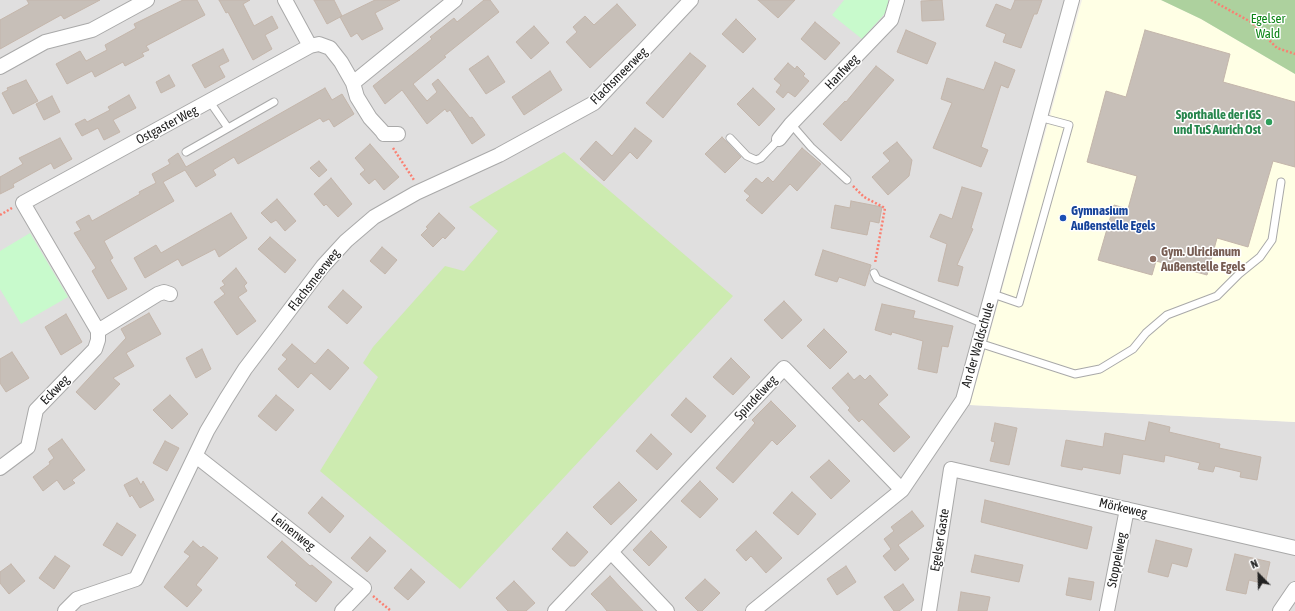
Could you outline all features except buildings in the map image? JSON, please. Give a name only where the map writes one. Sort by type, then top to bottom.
[{"type":"street","points":[[0,68],[46,42],[92,30],[147,0]]},
{"type":"street","points":[[285,0],[310,46],[319,44],[330,48],[341,62],[353,84],[357,97],[370,118],[384,134],[398,134]]},
{"type":"street","points":[[353,84],[455,0]]},
{"type":"street","name":"Flachsmeerweg","points":[[65,611],[77,599],[136,579],[207,431],[241,375],[323,266],[346,241],[374,217],[421,190],[499,155],[574,116],[594,103],[691,0]]},
{"type":"street","name":"Hanfweg","points":[[779,140],[791,124],[891,20],[897,0]]},
{"type":"street","name":"An der Waldschule","points":[[753,611],[902,490],[963,400],[1072,0]]},
{"type":"street","name":"Ostgaster Weg","points":[[98,331],[24,202],[210,102],[310,46]]},
{"type":"street","points":[[98,331],[158,294],[164,292],[170,294]]},
{"type":"street","name":"Eckweg","points":[[0,468],[28,447],[36,410],[95,349],[98,340],[98,331]]},
{"type":"street","name":"Spindelweg","points":[[555,611],[784,368],[902,490]]},
{"type":"street","name":"Leinenweg","points":[[196,456],[364,588]]},
{"type":"street","name":"Mörkeweg","points":[[951,468],[1295,548]]},
{"type":"street","name":"Egelser Gaste","points":[[928,611],[951,468]]},
{"type":"street","name":"Stoppelweg","points":[[1107,611],[1127,509]]},
{"type":"street","points":[[611,552],[667,611]]},
{"type":"street","points":[[342,611],[364,588]]},
{"type":"street","points":[[1280,611],[1295,589]]},
{"type":"lane","points":[[210,102],[228,128]]},
{"type":"lane","points":[[186,152],[274,102]]},
{"type":"lane","points":[[993,294],[1019,303],[1069,125],[1039,117]]},
{"type":"lane","points":[[791,124],[811,147],[847,180]]},
{"type":"lane","points":[[730,138],[747,156],[756,160],[761,158],[779,140]]},
{"type":"lane","points":[[979,343],[1075,374],[1100,370],[1133,350],[1146,333],[1167,315],[1217,296],[1239,274],[1260,257],[1272,240],[1281,182]]},
{"type":"lane","points":[[874,274],[877,278],[984,324]]},
{"type":"path","points":[[1211,0],[1251,22],[1277,48],[1295,54]]},
{"type":"path","points":[[382,131],[421,190]]},
{"type":"path","points":[[847,180],[864,197],[885,208],[874,274]]},
{"type":"path","points":[[364,588],[391,611]]},
{"type":"shaded area","points":[[0,0],[1065,0],[1032,130],[970,405],[1295,422],[1295,611],[0,611]]},
{"type":"shaded area","name":"Gym. Ulricianum Außenstelle Egels","points":[[1082,0],[1161,0],[1201,19],[1295,74],[1295,422],[970,405]]},
{"type":"green space","points":[[844,0],[888,0],[888,10],[862,39],[832,15]]},
{"type":"green space","name":"Egelser Wald","points":[[1161,0],[1295,0],[1295,74],[1201,19]]},
{"type":"green space","points":[[564,152],[733,296],[460,589],[320,471],[378,377],[363,363],[373,347],[445,266],[464,271],[498,231],[469,207]]},
{"type":"green space","points":[[30,233],[68,297],[21,324],[0,289],[0,251]]},
{"type":"place","name":"Sporthalle der IGS und TuS Aurich Ost","points":[[1269,122]]},
{"type":"place","name":"Gymnasium Außenstelle Egels","points":[[1063,218]]},
{"type":"place","name":"Gym. Ulricianum Außenstelle Egels","points":[[1153,259]]}]
